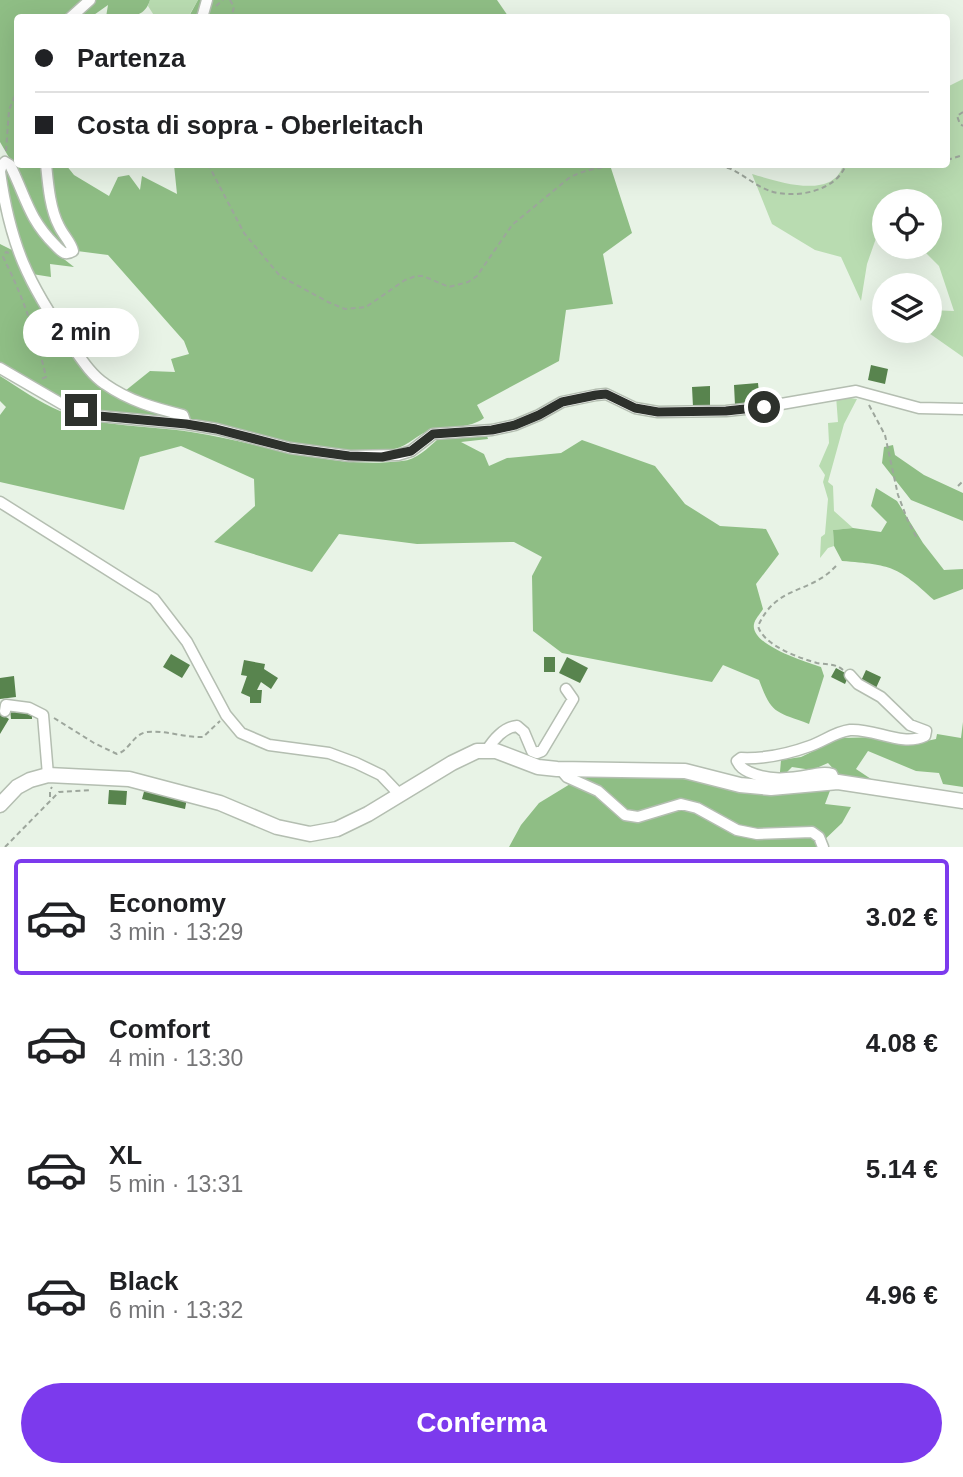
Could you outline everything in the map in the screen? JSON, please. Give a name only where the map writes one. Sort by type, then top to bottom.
[{"type":"main road","points":[[0,805],[17,787],[48,775],[107,777],[148,783],[220,803],[277,827],[310,834],[337,829],[400,796],[467,755],[487,750],[538,767],[561,770],[685,771],[740,785],[763,787],[792,787],[835,781],[963,801]]},
{"type":"street","points":[[74,14],[90,0]]},
{"type":"street","points":[[47,168],[52,206],[58,225],[72,246],[73,251],[70,254],[60,250],[31,216],[10,164],[2,168],[8,215],[31,283],[64,334],[102,382],[149,407],[183,415],[186,424]]},
{"type":"street","points":[[0,369],[62,404],[99,416],[186,424],[290,448],[349,456],[382,457],[411,451],[433,434],[492,430],[515,425],[562,402],[606,394],[646,411],[726,411],[764,407],[840,392],[869,393],[919,408],[963,409]]},
{"type":"street","points":[[0,502],[154,599],[187,642],[226,715],[241,733],[254,740],[329,753],[356,763],[381,775],[400,796]]},
{"type":"street","points":[[835,781],[832,774],[823,771],[794,778],[773,779],[758,776],[741,768],[737,761],[741,758],[758,759],[812,746],[831,735],[849,730],[865,730],[912,739],[925,736],[926,731],[910,725],[881,697],[858,684],[850,675]]},
{"type":"street","points":[[487,750],[503,732],[511,726],[517,726],[524,732],[532,751],[542,751],[573,699],[566,689]]},
{"type":"street","points":[[4,706],[29,708],[43,715],[48,775]]},
{"type":"street","points":[[561,770],[567,777],[598,791],[625,815],[638,817],[681,804],[697,808],[737,830],[757,834],[813,832],[819,837],[823,847]]},
{"type":"path","points":[[2,168],[9,110],[14,98]]},
{"type":"path","points":[[963,112],[957,116],[963,126]]},
{"type":"path","points":[[210,168],[244,233],[280,276],[345,309],[366,307],[415,276],[423,276],[449,287],[468,282],[477,276],[512,225],[569,178],[580,172],[605,168]]},
{"type":"path","points":[[729,168],[771,192],[797,193],[814,192],[828,185],[839,177],[844,168]]},
{"type":"path","points":[[20,257],[6,252],[3,257],[24,305],[42,357],[46,377],[40,380]]},
{"type":"path","points":[[869,393],[872,412],[886,435],[898,495],[917,538]]},
{"type":"path","points":[[958,486],[963,481]]},
{"type":"path","points":[[836,566],[818,582],[778,598],[758,626],[762,636],[778,647],[818,663],[840,667],[850,675]]},
{"type":"path","points":[[43,715],[47,713],[94,743],[117,754],[125,751],[138,735],[147,732],[203,737],[226,715]]},
{"type":"path","points":[[5,847],[51,799]]},
{"type":"green space","points":[[0,0],[86,0],[70,14],[14,14],[14,166],[0,142]]},
{"type":"green space","points":[[95,0],[150,0],[140,14],[106,14],[108,5],[95,14],[79,14]]},
{"type":"green space","points":[[150,0],[198,0],[190,14],[153,14],[148,6]]},
{"type":"green space","points":[[198,0],[497,0],[507,14],[190,14]]},
{"type":"green space","points":[[963,79],[963,357],[942,342],[942,310],[954,311],[942,273],[932,259],[942,259],[942,189],[872,189],[872,250],[861,301],[841,257],[815,250],[772,224],[752,174],[789,184],[816,186],[828,183],[841,168],[950,168],[950,86]]},
{"type":"green space","points":[[5,168],[55,252],[74,267],[50,264],[51,277],[32,274],[14,222]]},
{"type":"green space","points":[[15,168],[44,168],[64,244],[61,245],[45,232]]},
{"type":"green space","points":[[50,168],[68,168],[74,175],[109,196],[118,177],[129,175],[140,190],[142,176],[177,194],[174,168],[611,168],[632,233],[603,254],[613,304],[566,310],[559,361],[477,405],[484,418],[478,422],[427,432],[394,449],[372,452],[320,449],[191,420],[187,412],[151,405],[125,391],[150,371],[175,372],[171,359],[189,354],[184,341],[108,255],[77,251],[76,243],[61,225]]},
{"type":"green space","points":[[0,244],[14,251],[28,287],[81,364],[160,413],[179,420],[99,411],[55,396],[0,363]]},
{"type":"green space","points":[[0,376],[44,403],[76,416],[109,423],[191,432],[322,459],[375,463],[402,461],[417,456],[438,439],[487,436],[488,439],[461,442],[484,454],[489,466],[507,458],[561,453],[582,440],[655,466],[685,504],[720,526],[766,529],[779,554],[756,584],[763,609],[754,624],[755,632],[769,646],[780,652],[821,667],[824,676],[809,724],[776,710],[759,680],[723,665],[712,682],[562,653],[533,631],[532,576],[542,557],[514,542],[417,544],[339,534],[312,572],[214,542],[255,506],[254,479],[181,446],[140,457],[124,510],[0,482],[0,415],[6,407],[0,401]]},
{"type":"green space","points":[[836,396],[857,399],[844,424],[828,482],[833,486],[834,511],[853,528],[833,530],[834,546],[828,548],[820,558],[828,499],[823,482],[825,475],[819,466],[829,443],[828,423],[838,422]]},
{"type":"green space","points":[[893,445],[895,455],[924,475],[963,493],[963,521],[911,500],[882,463],[884,447]]},
{"type":"green space","points":[[876,488],[897,501],[923,543],[944,570],[963,569],[963,589],[934,600],[893,569],[842,561],[834,546],[833,530],[853,528],[881,532],[887,522],[871,506]]},
{"type":"green space","points":[[963,722],[963,787],[943,784],[939,773],[916,771],[868,751],[856,769],[874,781],[838,774],[828,763],[812,770],[792,767],[785,774],[780,772],[781,760],[801,757],[841,738],[881,737],[922,742],[936,739],[937,734],[961,738]]},
{"type":"green space","points":[[580,778],[674,778],[700,781],[748,794],[793,794],[831,788],[825,804],[851,807],[842,823],[820,847],[509,847],[521,825],[539,803]]},
{"type":"building","points":[[871,365],[888,369],[885,384],[868,380]]},
{"type":"building","points":[[758,383],[760,403],[735,405],[734,385]]},
{"type":"building","points":[[710,386],[710,406],[693,407],[692,387]]},
{"type":"building","points":[[171,654],[190,665],[182,678],[163,667]]},
{"type":"building","points":[[544,657],[555,657],[555,672],[544,672]]},
{"type":"building","points":[[567,657],[588,668],[580,683],[559,673]]},
{"type":"building","points":[[244,660],[265,664],[264,669],[278,678],[271,689],[261,682],[257,690],[262,690],[261,703],[250,703],[250,697],[241,693],[247,676],[241,675]]},
{"type":"building","points":[[836,668],[849,675],[845,684],[831,677]]},
{"type":"building","points":[[866,670],[881,677],[876,688],[861,681]]},
{"type":"building","points":[[14,676],[16,697],[0,699],[0,678]]},
{"type":"building","points":[[10,709],[32,709],[32,719],[11,719]]},
{"type":"building","points":[[0,713],[9,719],[0,734]]},
{"type":"building","points":[[145,788],[187,798],[185,809],[142,799]]},
{"type":"building","points":[[109,790],[127,791],[126,805],[108,804]]},
{"type":"route","points":[[81,410],[99,416],[216,429],[290,448],[349,456],[382,457],[411,451],[433,434],[492,430],[515,425],[562,402],[596,395],[606,394],[635,408],[658,412],[726,411],[764,407]]}]
